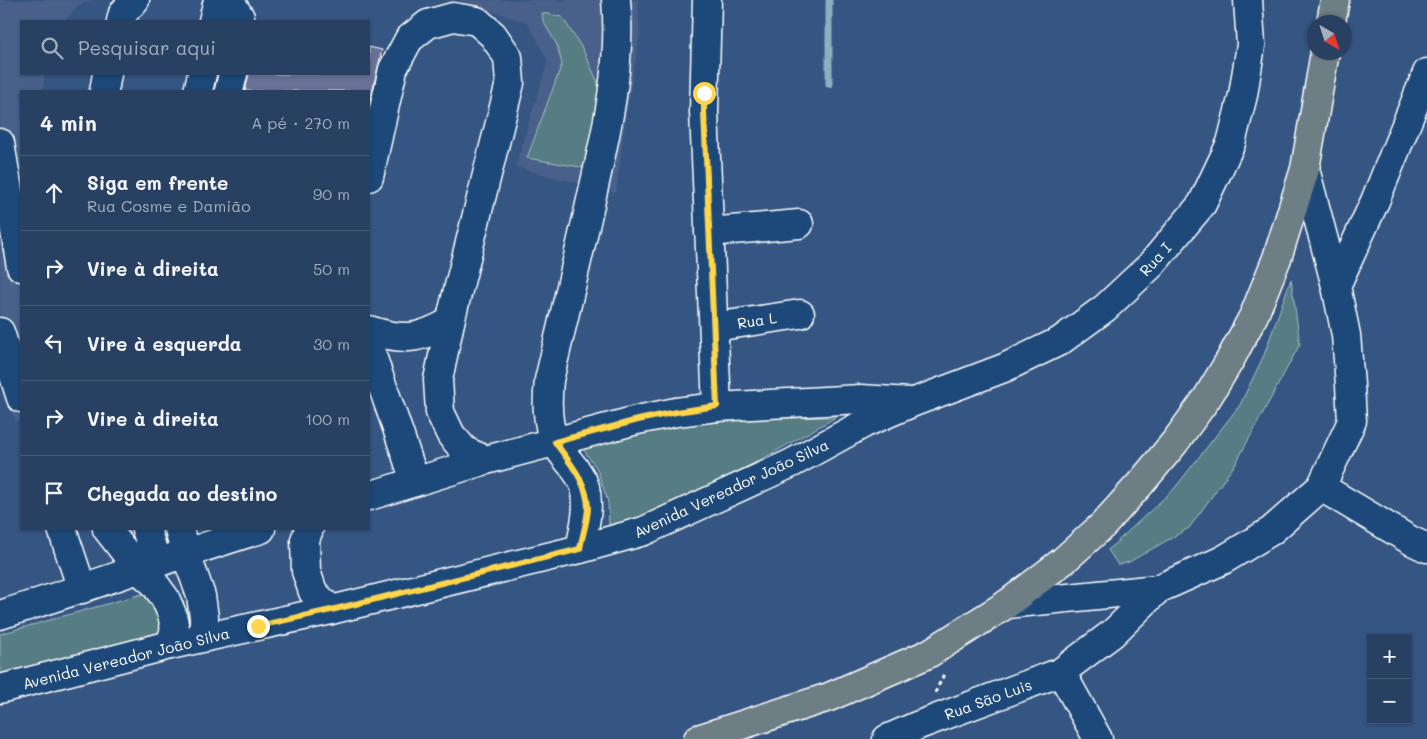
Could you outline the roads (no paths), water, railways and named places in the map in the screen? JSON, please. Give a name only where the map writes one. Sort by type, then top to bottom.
[{"type":"highway","points":[[1332,15],[1335,0]]},
{"type":"highway","points":[[698,739],[829,697],[928,654],[1008,604],[1063,561],[1102,525],[1146,477],[1208,398],[1254,315],[1277,258],[1305,169],[1325,60]]},
{"type":"street","points":[[121,20],[123,13],[135,0]]},
{"type":"street","points":[[213,20],[218,0]]},
{"type":"street","points":[[229,0],[240,20]]},
{"type":"street","points":[[580,549],[588,507],[584,486],[575,469],[555,442],[547,402],[550,380],[604,142],[613,85],[618,22],[616,0]]},
{"type":"street","points":[[707,0],[704,112],[717,406]]},
{"type":"street","name":"Rua I","points":[[914,402],[1004,368],[1060,341],[1105,308],[1151,265],[1202,204],[1231,142],[1243,95],[1251,45],[1248,0]]},
{"type":"street","points":[[370,172],[393,69],[409,39],[428,24],[453,17],[477,21],[493,35],[508,57],[510,83],[450,322],[438,380],[440,412],[451,436],[465,451],[486,460]]},
{"type":"street","points":[[104,90],[108,75]]},
{"type":"street","points":[[198,90],[202,75]]},
{"type":"street","points":[[229,90],[233,75]]},
{"type":"street","points":[[1336,286],[1375,201],[1425,83]]},
{"type":"street","points":[[0,143],[20,261]]},
{"type":"street","points":[[1008,604],[1158,588],[1223,560],[1271,531],[1321,487],[1352,421],[1346,335],[1336,286],[1305,169]]},
{"type":"street","points":[[709,232],[799,224]]},
{"type":"street","name":"Rua L","points":[[714,327],[800,314]]},
{"type":"street","points":[[370,330],[403,338],[419,336],[434,331],[450,322]]},
{"type":"street","points":[[0,332],[20,395]]},
{"type":"street","points":[[370,350],[403,443],[414,482]]},
{"type":"street","points":[[370,496],[486,460],[638,420],[676,412],[717,406],[861,399],[914,402]]},
{"type":"street","name":"Avenida Vereador João Silva","points":[[0,689],[170,645],[331,610],[580,549],[644,531],[792,463],[866,423],[914,402]]},
{"type":"street","points":[[1321,487],[1410,540],[1427,548]]},
{"type":"street","points":[[62,530],[82,589]]},
{"type":"street","points":[[108,530],[148,567]]},
{"type":"street","points":[[146,530],[148,567],[154,583],[165,598],[172,614],[175,629],[170,645]]},
{"type":"street","points":[[0,615],[148,567],[182,541],[254,530]]},
{"type":"street","points":[[310,530],[305,540],[306,571],[313,592],[331,610]]},
{"type":"street","points":[[182,541],[201,596],[204,616],[204,637]]},
{"type":"street","name":"Rua São Luis","points":[[887,739],[919,725],[1061,672],[1113,633],[1158,588]]},
{"type":"street","points":[[1061,672],[1098,739]]},
{"type":"waterway","points":[[829,0],[829,84]]}]
